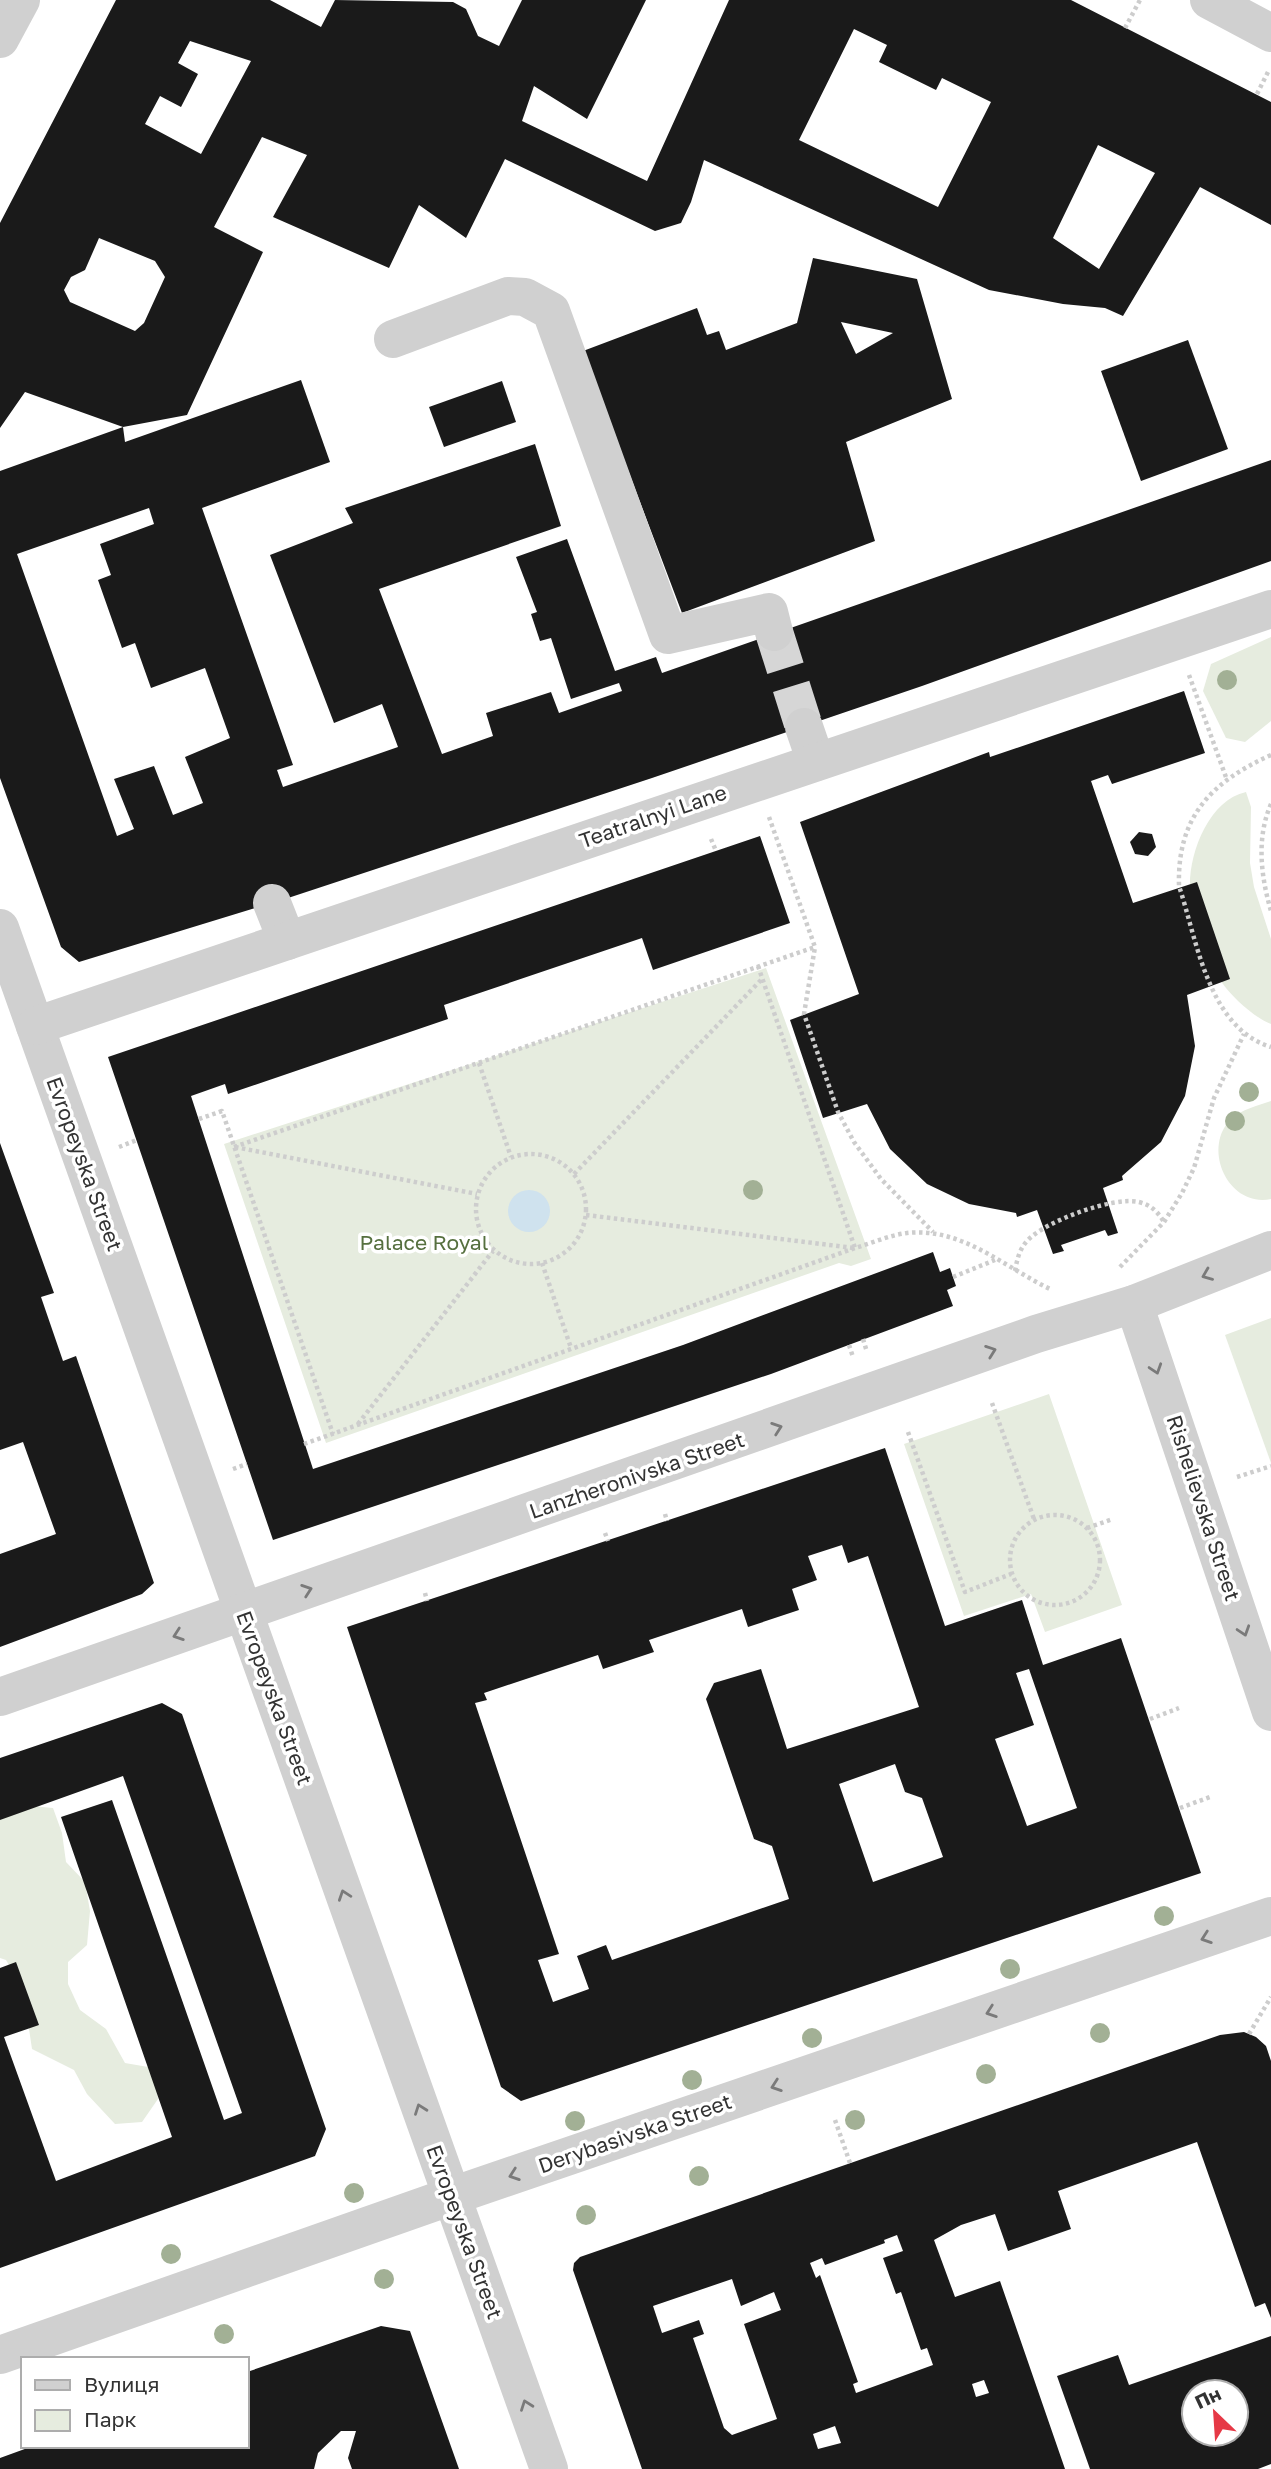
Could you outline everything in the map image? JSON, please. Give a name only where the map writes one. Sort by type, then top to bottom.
[{"type":"street","points":[[0,39],[21,0]]},
{"type":"street","points":[[1209,0],[1271,33]]},
{"type":"street","points":[[393,339],[508,296],[525,297],[551,312],[668,635],[769,612],[774,632]]},
{"type":"street","name":"Teatralnyi Lane","points":[[35,1026],[1271,609]]},
{"type":"street","points":[[804,727],[816,762]]},
{"type":"street","points":[[272,903],[287,941]]},
{"type":"street","name":"Evropeyska Street","points":[[0,928],[549,2469]]},
{"type":"street","name":"Lanzheronivska Street","points":[[0,1697],[1036,1334],[1134,1304],[1271,1250]]},
{"type":"street","name":"Rishelievska Street","points":[[1134,1304],[1271,1712]]},
{"type":"street","name":"Derybasivska Street","points":[[0,2355],[452,2196],[1271,1916]]},
{"type":"path","points":[[1125,28],[1140,0]]},
{"type":"path","points":[[1257,94],[1271,66]]},
{"type":"path","points":[[1186,668],[1227,780]]},
{"type":"path","points":[[1271,755],[1210,792],[1193,817],[1182,848],[1179,886],[1212,987],[1230,1019],[1244,1034],[1271,1047]]},
{"type":"path","points":[[1271,804],[1264,825],[1262,860],[1271,911]]},
{"type":"path","points":[[768,811],[815,947],[804,1014],[838,1112],[854,1142],[881,1179],[934,1233]]},
{"type":"path","points":[[234,1147],[815,947]]},
{"type":"path","points":[[758,966],[855,1248]]},
{"type":"path","points":[[574,1174],[762,979]]},
{"type":"path","points":[[1120,1267],[1164,1222],[1194,1168],[1214,1098],[1244,1034]]},
{"type":"path","points":[[479,1063],[511,1157]]},
{"type":"path","points":[[199,1119],[222,1111],[333,1434]]},
{"type":"path","points":[[119,1147],[137,1140]]},
{"type":"path","points":[[234,1147],[477,1194]]},
{"type":"path","points":[[545,1155],[561,1163],[574,1174],[586,1200],[586,1215],[581,1232],[572,1247],[542,1263],[524,1264],[508,1260],[493,1251],[477,1225],[477,1194],[484,1178],[496,1166],[511,1157],[545,1155]]},
{"type":"path","points":[[1015,1271],[1019,1254],[1026,1242],[1040,1230],[1100,1206],[1136,1201],[1148,1205],[1164,1222]]},
{"type":"path","points":[[586,1215],[855,1248]]},
{"type":"path","points":[[304,1444],[855,1248],[906,1233],[934,1233],[971,1244],[1054,1291]]},
{"type":"path","points":[[356,1426],[493,1251]]},
{"type":"path","points":[[953,1277],[995,1260]]},
{"type":"path","points":[[542,1263],[572,1349]]},
{"type":"path","points":[[992,1403],[1034,1519]]},
{"type":"path","points":[[908,1432],[965,1592],[1011,1574]]},
{"type":"path","points":[[232,1469],[247,1464]]},
{"type":"path","points":[[1237,1477],[1271,1465]]},
{"type":"path","points":[[665,1514],[667,1521]]},
{"type":"path","points":[[1062,1515],[1087,1528],[1100,1552],[1100,1565],[1097,1577],[1081,1597],[1057,1605],[1042,1604],[1029,1598],[1011,1574],[1009,1559],[1012,1545],[1024,1526],[1034,1519],[1062,1515]]},
{"type":"path","points":[[1087,1528],[1113,1519]]},
{"type":"path","points":[[605,1533],[608,1541]]},
{"type":"path","points":[[425,1592],[427,1601]]},
{"type":"path","points":[[1150,1719],[1179,1708]]},
{"type":"path","points":[[1180,1808],[1210,1797]]},
{"type":"path","points":[[1249,2034],[1271,1997]]},
{"type":"path","points":[[835,2120],[850,2163]]},
{"type":"green space","points":[[1271,637],[1271,721],[1245,742],[1226,738],[1203,691],[1211,664]]},
{"type":"green space","points":[[1246,792],[1251,807],[1250,863],[1254,887],[1271,939],[1271,1024],[1244,1007],[1223,984],[1204,936],[1190,887],[1193,859],[1204,830],[1222,805]]},
{"type":"green space","name":"Palace Royal","points":[[766,968],[871,1259],[851,1266],[839,1263],[326,1443],[224,1144]]},
{"type":"green space","points":[[1271,1101],[1271,1199],[1256,1199],[1243,1195],[1232,1186],[1219,1160],[1219,1145],[1222,1131],[1231,1119],[1245,1110]]},
{"type":"green space","points":[[1271,1318],[1271,1463],[1225,1335]]},
{"type":"green space","points":[[1049,1394],[1122,1605],[1045,1632],[1031,1594],[964,1616],[904,1444]]},
{"type":"green space","points":[[20,1805],[53,1808],[62,1833],[66,1862],[85,1882],[90,1911],[87,1945],[68,1962],[68,1984],[80,2010],[106,2029],[125,2063],[154,2068],[158,2099],[142,2122],[115,2124],[87,2094],[74,2070],[32,2049],[23,1989],[6,1960],[0,1958],[0,1815]]},
{"type":"water","points":[[529,1190],[544,1196],[550,1211],[544,1226],[529,1232],[514,1226],[508,1211],[514,1196]]},
{"type":"building","points":[[116,0],[270,0],[321,27],[335,0],[453,2],[466,9],[478,36],[499,46],[522,0],[646,0],[587,119],[534,86],[522,121],[647,181],[729,0],[1071,0],[1271,102],[1271,225],[1200,187],[1123,316],[1105,308],[1063,304],[989,290],[704,160],[691,202],[681,223],[655,231],[505,159],[466,238],[419,205],[389,268],[273,217],[307,155],[262,137],[214,227],[263,252],[187,415],[123,427],[25,392],[0,428],[0,223]],"holes":[[[854,29],[887,45],[879,62],[936,90],[942,78],[991,102],[938,207],[799,140]],[[190,41],[251,61],[201,154],[145,124],[160,96],[181,107],[198,74],[178,63]],[[1098,145],[1155,173],[1099,269],[1053,238]],[[99,238],[155,261],[165,277],[144,323],[135,331],[70,302],[64,290],[71,277],[85,270]]]},
{"type":"building","points":[[813,258],[917,279],[952,399],[846,442],[875,541],[682,613],[583,351],[697,308],[707,335],[719,331],[726,350],[797,323]],"holes":[[[841,322],[893,333],[856,354]]]},
{"type":"building","points":[[1188,340],[1228,449],[1141,481],[1101,371]]},
{"type":"building","points":[[301,380],[330,462],[202,508],[293,765],[277,770],[283,787],[398,747],[382,704],[334,723],[270,555],[353,523],[345,508],[535,444],[561,526],[379,589],[442,754],[493,736],[486,713],[551,692],[559,713],[622,691],[619,683],[571,699],[551,638],[540,641],[531,614],[537,612],[516,557],[567,539],[615,671],[656,657],[662,673],[1271,460],[1271,561],[922,686],[652,778],[285,899],[79,962],[61,947],[0,778],[0,471],[123,427],[125,442]],"holes":[[[149,508],[154,524],[100,544],[111,575],[98,580],[122,648],[135,643],[151,688],[205,668],[230,738],[185,757],[203,803],[173,815],[154,766],[114,779],[134,829],[117,836],[17,554]]]},
{"type":"building","points":[[502,381],[516,422],[444,447],[429,407]]},
{"type":"building","points":[[1184,691],[1205,753],[1112,784],[1108,775],[1091,781],[1133,903],[1197,882],[1230,979],[1187,995],[1195,1046],[1185,1096],[1161,1142],[1122,1176],[1123,1180],[1103,1188],[1118,1233],[1108,1236],[1105,1230],[1061,1245],[1064,1251],[1053,1254],[1037,1210],[1017,1217],[1016,1213],[969,1204],[927,1184],[890,1149],[867,1104],[823,1118],[790,1020],[859,994],[800,822],[989,752],[990,757]]},
{"type":"building","points":[[1139,832],[1152,834],[1156,847],[1148,856],[1135,854],[1130,842]]},
{"type":"building","points":[[760,836],[790,923],[653,970],[642,938],[444,1005],[448,1019],[228,1094],[225,1084],[191,1096],[313,1469],[683,1345],[933,1252],[940,1272],[950,1268],[956,1286],[947,1290],[953,1306],[771,1374],[273,1540],[108,1057]]},
{"type":"building","points":[[0,1143],[54,1293],[41,1297],[63,1361],[76,1356],[154,1583],[142,1594],[0,1647],[0,1554],[56,1534],[23,1442],[0,1450]]},
{"type":"building","points":[[885,1448],[945,1626],[1022,1600],[1043,1665],[1121,1638],[1201,1873],[521,2101],[501,2087],[347,1627]],"holes":[[[842,1545],[848,1563],[868,1556],[919,1707],[787,1749],[761,1669],[714,1683],[706,1699],[754,1839],[772,1846],[789,1899],[612,1960],[606,1945],[577,1956],[589,1989],[553,2002],[538,1960],[559,1954],[475,1703],[487,1700],[484,1693],[598,1655],[603,1669],[654,1652],[649,1640],[742,1609],[748,1627],[799,1610],[792,1589],[817,1580],[808,1556]],[[1029,1669],[1077,1808],[1027,1826],[995,1739],[1034,1725],[1016,1673]],[[895,1764],[905,1792],[922,1798],[943,1857],[873,1882],[839,1784]]]},
{"type":"building","points":[[162,1703],[182,1714],[326,2129],[315,2156],[0,2268],[0,1968],[16,1962],[39,2025],[4,2037],[56,2181],[172,2137],[61,1817],[112,1800],[224,2120],[242,2113],[123,1776],[0,1820],[0,1758]]},
{"type":"building","points":[[1244,2032],[1256,2037],[1266,2046],[1271,2061],[1271,2318],[1265,2303],[1255,2307],[1197,2142],[1058,2191],[1071,2229],[1008,2251],[995,2214],[961,2225],[934,2240],[955,2297],[1000,2281],[1065,2469],[642,2469],[573,2270],[574,2263],[580,2257],[1220,2035]],"holes":[[[897,2235],[903,2251],[883,2258],[896,2294],[901,2292],[921,2350],[927,2348],[933,2365],[856,2393],[853,2384],[858,2382],[820,2275],[816,2278],[810,2263],[822,2258],[825,2265],[885,2243],[884,2240]],[[732,2279],[741,2306],[774,2292],[781,2310],[744,2324],[777,2419],[732,2435],[724,2428],[693,2338],[704,2334],[699,2320],[662,2333],[653,2306]],[[984,2380],[989,2393],[976,2397],[972,2384]],[[835,2426],[841,2443],[818,2449],[813,2434]]]},
{"type":"building","points":[[381,2326],[410,2331],[459,2469],[352,2469],[348,2458],[356,2431],[341,2431],[318,2453],[314,2469],[0,2469],[0,2458],[28,2448],[248,2448],[248,2372]]},
{"type":"building","points":[[1271,2336],[1271,2464],[1258,2469],[1090,2469],[1057,2376],[1118,2355],[1129,2385]]},
{"type":"tunnel","points":[[774,632],[804,727]]}]
